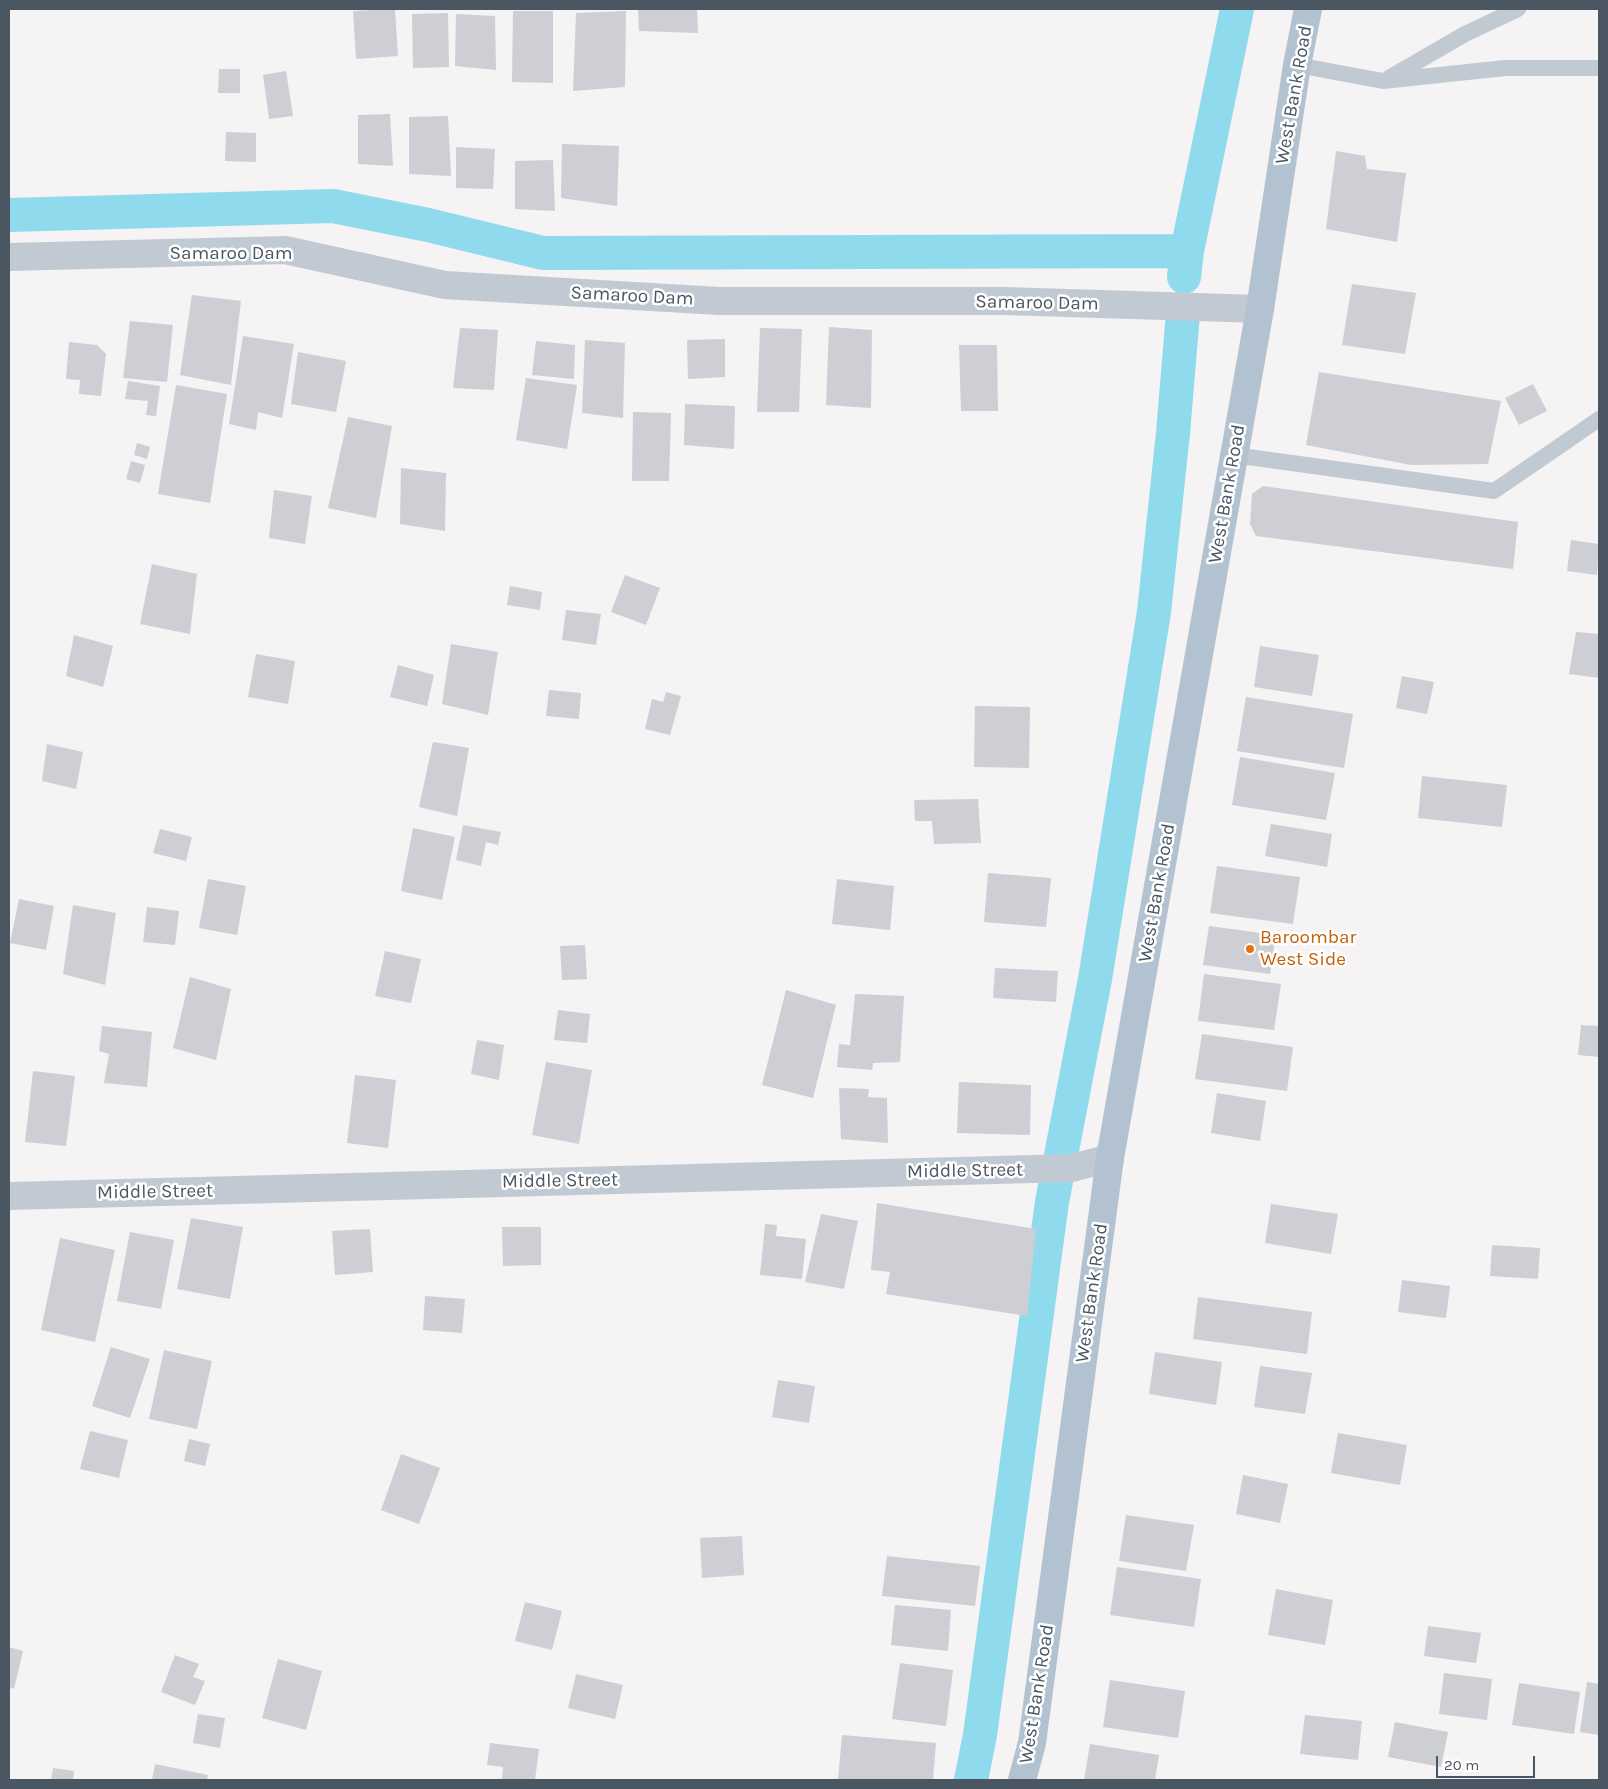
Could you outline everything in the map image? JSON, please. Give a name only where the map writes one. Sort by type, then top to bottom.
[{"type":"main road","name":"West Bank Road","points":[[1022,1780],[1032,1743],[1110,1158],[1260,309],[1297,65],[1308,9]]},
{"type":"street","name":"Samaroo Dam","points":[[9,257],[284,250],[445,285],[720,300],[1004,301],[1260,309]]},
{"type":"street","name":"Middle Street","points":[[9,1196],[1044,1169],[1072,1168],[1110,1158]]},
{"type":"lane","points":[[1383,81],[1465,34],[1518,9]]},
{"type":"lane","points":[[1297,65],[1383,81],[1505,68],[1599,68]]},
{"type":"lane","points":[[1234,455],[1494,491],[1599,419]]},
{"type":"building","points":[[395,9],[398,56],[356,59],[353,11]]},
{"type":"building","points":[[638,9],[697,9],[698,33],[639,31]]},
{"type":"building","points":[[513,11],[553,11],[553,83],[512,82]]},
{"type":"building","points":[[626,11],[625,87],[573,91],[576,13]]},
{"type":"building","points":[[448,13],[449,67],[413,68],[412,14]]},
{"type":"building","points":[[456,14],[495,16],[496,70],[455,66]]},
{"type":"building","points":[[219,69],[240,69],[240,93],[218,93]]},
{"type":"building","points":[[286,71],[293,116],[269,119],[263,75]]},
{"type":"building","points":[[390,114],[393,166],[358,164],[358,115]]},
{"type":"building","points":[[448,116],[451,176],[409,174],[409,117]]},
{"type":"building","points":[[226,132],[256,133],[256,162],[225,161]]},
{"type":"building","points":[[562,144],[619,146],[617,206],[561,198]]},
{"type":"building","points":[[456,147],[495,149],[493,189],[456,188]]},
{"type":"building","points":[[1336,151],[1365,156],[1367,169],[1406,173],[1397,242],[1326,229]]},
{"type":"building","points":[[553,160],[555,211],[515,209],[515,161]]},
{"type":"building","points":[[1352,284],[1416,293],[1405,354],[1342,345]]},
{"type":"building","points":[[192,295],[241,301],[231,385],[180,375]]},
{"type":"building","points":[[130,321],[173,325],[167,382],[123,378]]},
{"type":"building","points":[[829,327],[872,330],[871,408],[826,405]]},
{"type":"building","points":[[460,328],[498,330],[494,390],[453,388]]},
{"type":"building","points":[[760,328],[802,329],[799,412],[757,412]]},
{"type":"building","points":[[243,336],[294,344],[282,418],[258,412],[256,430],[229,424]]},
{"type":"building","points":[[725,339],[725,377],[688,379],[687,340]]},
{"type":"building","points":[[585,340],[625,343],[623,418],[582,413]]},
{"type":"building","points":[[536,341],[575,345],[574,379],[532,375]]},
{"type":"building","points":[[69,342],[97,345],[106,354],[101,396],[79,394],[80,380],[66,379]]},
{"type":"building","points":[[959,345],[997,345],[998,411],[961,411]]},
{"type":"building","points":[[298,352],[346,361],[336,412],[291,404]]},
{"type":"building","points":[[1319,372],[1501,401],[1488,464],[1411,465],[1306,445]]},
{"type":"building","points":[[526,378],[577,385],[567,449],[516,440]]},
{"type":"building","points":[[128,381],[160,386],[156,416],[146,415],[148,401],[125,399]]},
{"type":"building","points":[[1533,384],[1547,411],[1519,425],[1505,398]]},
{"type":"building","points":[[176,385],[227,394],[210,503],[158,494]]},
{"type":"building","points":[[685,404],[735,406],[734,449],[684,445]]},
{"type":"building","points":[[633,412],[671,413],[669,481],[632,481]]},
{"type":"building","points":[[348,417],[392,426],[376,518],[328,508]]},
{"type":"building","points":[[137,443],[150,447],[147,459],[134,455]]},
{"type":"building","points":[[131,461],[145,465],[140,483],[126,479]]},
{"type":"building","points":[[401,468],[446,473],[445,531],[400,524]]},
{"type":"building","points":[[1263,486],[1518,522],[1513,569],[1256,536],[1250,524],[1252,494]]},
{"type":"building","points":[[274,490],[312,496],[305,544],[269,538]]},
{"type":"building","points":[[1571,540],[1599,544],[1597,575],[1567,571]]},
{"type":"building","points":[[152,564],[197,574],[190,634],[140,624]]},
{"type":"building","points":[[625,575],[660,588],[646,625],[611,612]]},
{"type":"building","points":[[510,586],[542,592],[540,610],[507,605]]},
{"type":"building","points":[[566,610],[601,614],[596,645],[562,640]]},
{"type":"building","points":[[1576,632],[1599,634],[1599,678],[1569,674]]},
{"type":"building","points":[[74,635],[113,646],[103,687],[66,676]]},
{"type":"building","points":[[451,644],[498,652],[488,715],[442,704]]},
{"type":"building","points":[[1260,646],[1319,655],[1312,696],[1254,687]]},
{"type":"building","points":[[256,654],[295,661],[288,704],[248,697]]},
{"type":"building","points":[[398,665],[434,675],[427,706],[390,697]]},
{"type":"building","points":[[1402,676],[1434,682],[1427,714],[1396,708]]},
{"type":"building","points":[[549,690],[581,693],[579,719],[546,716]]},
{"type":"building","points":[[666,692],[681,696],[670,735],[645,729],[652,699],[663,702]]},
{"type":"building","points":[[1246,697],[1353,714],[1344,768],[1237,751]]},
{"type":"building","points":[[975,706],[1030,707],[1029,768],[974,767]]},
{"type":"building","points":[[433,742],[469,748],[457,816],[419,807]]},
{"type":"building","points":[[47,744],[83,752],[76,789],[42,781]]},
{"type":"building","points":[[1240,757],[1335,773],[1326,820],[1232,805]]},
{"type":"building","points":[[1422,776],[1507,785],[1502,827],[1418,818]]},
{"type":"building","points":[[978,799],[981,843],[934,844],[932,821],[915,821],[914,800]]},
{"type":"building","points":[[1271,824],[1332,834],[1327,867],[1265,856]]},
{"type":"building","points":[[463,825],[501,832],[498,845],[486,842],[481,866],[456,860]]},
{"type":"building","points":[[413,828],[455,837],[442,900],[401,891]]},
{"type":"building","points":[[160,829],[192,837],[186,861],[153,853]]},
{"type":"building","points":[[1217,866],[1300,877],[1293,924],[1210,913]]},
{"type":"building","points":[[988,873],[1051,878],[1046,927],[984,922]]},
{"type":"building","points":[[208,879],[246,886],[237,935],[199,928]]},
{"type":"building","points":[[837,879],[894,886],[890,930],[832,924]]},
{"type":"building","points":[[19,899],[54,906],[46,950],[10,943]]},
{"type":"building","points":[[73,905],[116,913],[105,985],[63,974]]},
{"type":"building","points":[[147,907],[179,911],[175,945],[143,942]]},
{"type":"building","points":[[1209,926],[1276,935],[1270,974],[1203,965]]},
{"type":"building","points":[[585,945],[587,979],[562,980],[560,946]]},
{"type":"building","points":[[385,951],[421,959],[411,1003],[375,996]]},
{"type":"building","points":[[995,968],[1058,971],[1056,1002],[993,998]]},
{"type":"building","points":[[1204,974],[1281,984],[1274,1030],[1198,1021]]},
{"type":"building","points":[[190,977],[231,989],[216,1060],[173,1048]]},
{"type":"building","points":[[786,990],[836,1005],[813,1098],[762,1085]]},
{"type":"building","points":[[855,994],[904,996],[900,1062],[873,1063],[872,1070],[837,1067],[839,1044],[850,1045]]},
{"type":"building","points":[[558,1010],[590,1014],[587,1043],[554,1040]]},
{"type":"building","points":[[1581,1025],[1599,1026],[1599,1057],[1578,1055]]},
{"type":"building","points":[[102,1026],[152,1032],[147,1087],[104,1083],[109,1054],[99,1051]]},
{"type":"building","points":[[1202,1034],[1293,1047],[1287,1091],[1195,1079]]},
{"type":"building","points":[[477,1040],[504,1045],[499,1080],[471,1074]]},
{"type":"building","points":[[546,1062],[592,1070],[579,1144],[532,1135]]},
{"type":"building","points":[[33,1071],[75,1076],[66,1146],[25,1142]]},
{"type":"building","points":[[355,1075],[396,1080],[388,1148],[347,1143]]},
{"type":"building","points":[[959,1082],[1031,1085],[1030,1135],[957,1133]]},
{"type":"building","points":[[839,1088],[869,1089],[868,1097],[887,1098],[888,1143],[841,1139]]},
{"type":"building","points":[[1217,1093],[1266,1101],[1260,1141],[1211,1133]]},
{"type":"building","points":[[877,1203],[1036,1229],[1027,1316],[886,1294],[890,1272],[871,1270]]},
{"type":"building","points":[[1271,1204],[1338,1214],[1331,1254],[1265,1243]]},
{"type":"building","points":[[821,1214],[858,1221],[844,1289],[805,1282]]},
{"type":"building","points":[[191,1218],[243,1227],[230,1299],[177,1289]]},
{"type":"building","points":[[765,1224],[777,1225],[776,1236],[806,1239],[802,1279],[760,1275]]},
{"type":"building","points":[[502,1227],[541,1227],[541,1265],[503,1266]]},
{"type":"building","points":[[370,1229],[373,1272],[335,1275],[332,1231]]},
{"type":"building","points":[[130,1232],[174,1240],[161,1309],[117,1301]]},
{"type":"building","points":[[60,1238],[115,1250],[95,1342],[41,1330]]},
{"type":"building","points":[[1492,1245],[1540,1248],[1538,1279],[1490,1276]]},
{"type":"building","points":[[1402,1280],[1450,1286],[1446,1318],[1398,1312]]},
{"type":"building","points":[[425,1296],[465,1299],[462,1333],[423,1330]]},
{"type":"building","points":[[1198,1297],[1312,1312],[1307,1354],[1193,1339]]},
{"type":"building","points":[[111,1347],[150,1359],[130,1418],[92,1406]]},
{"type":"building","points":[[164,1350],[212,1361],[197,1429],[149,1419]]},
{"type":"building","points":[[1155,1352],[1222,1362],[1216,1405],[1149,1394]]},
{"type":"building","points":[[1260,1366],[1312,1373],[1305,1414],[1254,1407]]},
{"type":"building","points":[[778,1380],[815,1386],[809,1423],[772,1417]]},
{"type":"building","points":[[90,1431],[128,1440],[119,1478],[80,1469]]},
{"type":"building","points":[[1338,1433],[1407,1445],[1400,1485],[1331,1473]]},
{"type":"building","points":[[189,1439],[210,1444],[205,1466],[184,1461]]},
{"type":"building","points":[[401,1454],[440,1468],[419,1524],[381,1510]]},
{"type":"building","points":[[1243,1475],[1288,1484],[1280,1523],[1236,1514]]},
{"type":"building","points":[[1126,1515],[1194,1525],[1186,1571],[1119,1561]]},
{"type":"building","points":[[742,1536],[744,1575],[702,1578],[700,1538]]},
{"type":"building","points":[[887,1556],[980,1566],[975,1606],[882,1596]]},
{"type":"building","points":[[1117,1567],[1201,1579],[1194,1627],[1110,1615]]},
{"type":"building","points":[[1276,1589],[1333,1600],[1325,1645],[1268,1635]]},
{"type":"building","points":[[525,1602],[562,1611],[552,1650],[515,1641]]},
{"type":"building","points":[[895,1605],[951,1610],[948,1651],[891,1645]]},
{"type":"building","points":[[1428,1626],[1481,1633],[1476,1663],[1424,1656]]},
{"type":"building","points":[[9,1647],[23,1651],[14,1689],[9,1687]]},
{"type":"building","points":[[175,1655],[199,1664],[193,1677],[205,1681],[195,1705],[161,1692]]},
{"type":"building","points":[[278,1659],[322,1671],[306,1730],[262,1718]]},
{"type":"building","points":[[900,1663],[953,1670],[946,1726],[892,1719]]},
{"type":"building","points":[[1444,1673],[1492,1679],[1487,1720],[1439,1714]]},
{"type":"building","points":[[576,1674],[623,1685],[615,1719],[568,1708]]},
{"type":"building","points":[[1110,1680],[1185,1691],[1178,1738],[1103,1727]]},
{"type":"building","points":[[1587,1682],[1599,1684],[1599,1735],[1580,1732]]},
{"type":"building","points":[[1519,1683],[1580,1692],[1574,1734],[1512,1725]]},
{"type":"building","points":[[198,1714],[225,1718],[220,1748],[193,1743]]},
{"type":"building","points":[[1305,1715],[1362,1721],[1358,1760],[1300,1754]]},
{"type":"building","points":[[1395,1722],[1448,1732],[1441,1767],[1388,1757]]},
{"type":"building","points":[[842,1735],[936,1743],[933,1780],[838,1780]]},
{"type":"building","points":[[490,1743],[539,1749],[535,1780],[502,1780],[503,1767],[487,1765]]},
{"type":"building","points":[[1090,1744],[1159,1755],[1155,1780],[1084,1780]]},
{"type":"building","points":[[155,1764],[208,1775],[207,1780],[152,1780]]},
{"type":"building","points":[[53,1768],[74,1771],[73,1780],[51,1780]]},
{"type":"waterway","points":[[1184,277],[1187,251],[1237,9]]},
{"type":"waterway","points":[[9,215],[333,206],[428,225],[543,253],[1187,251]]},
{"type":"waterway","points":[[971,1780],[980,1735],[1052,1202],[1095,979],[1154,612],[1173,433],[1183,313]]},
{"type":"place","name":"Baroombar West Side","points":[[1250,949]]}]
